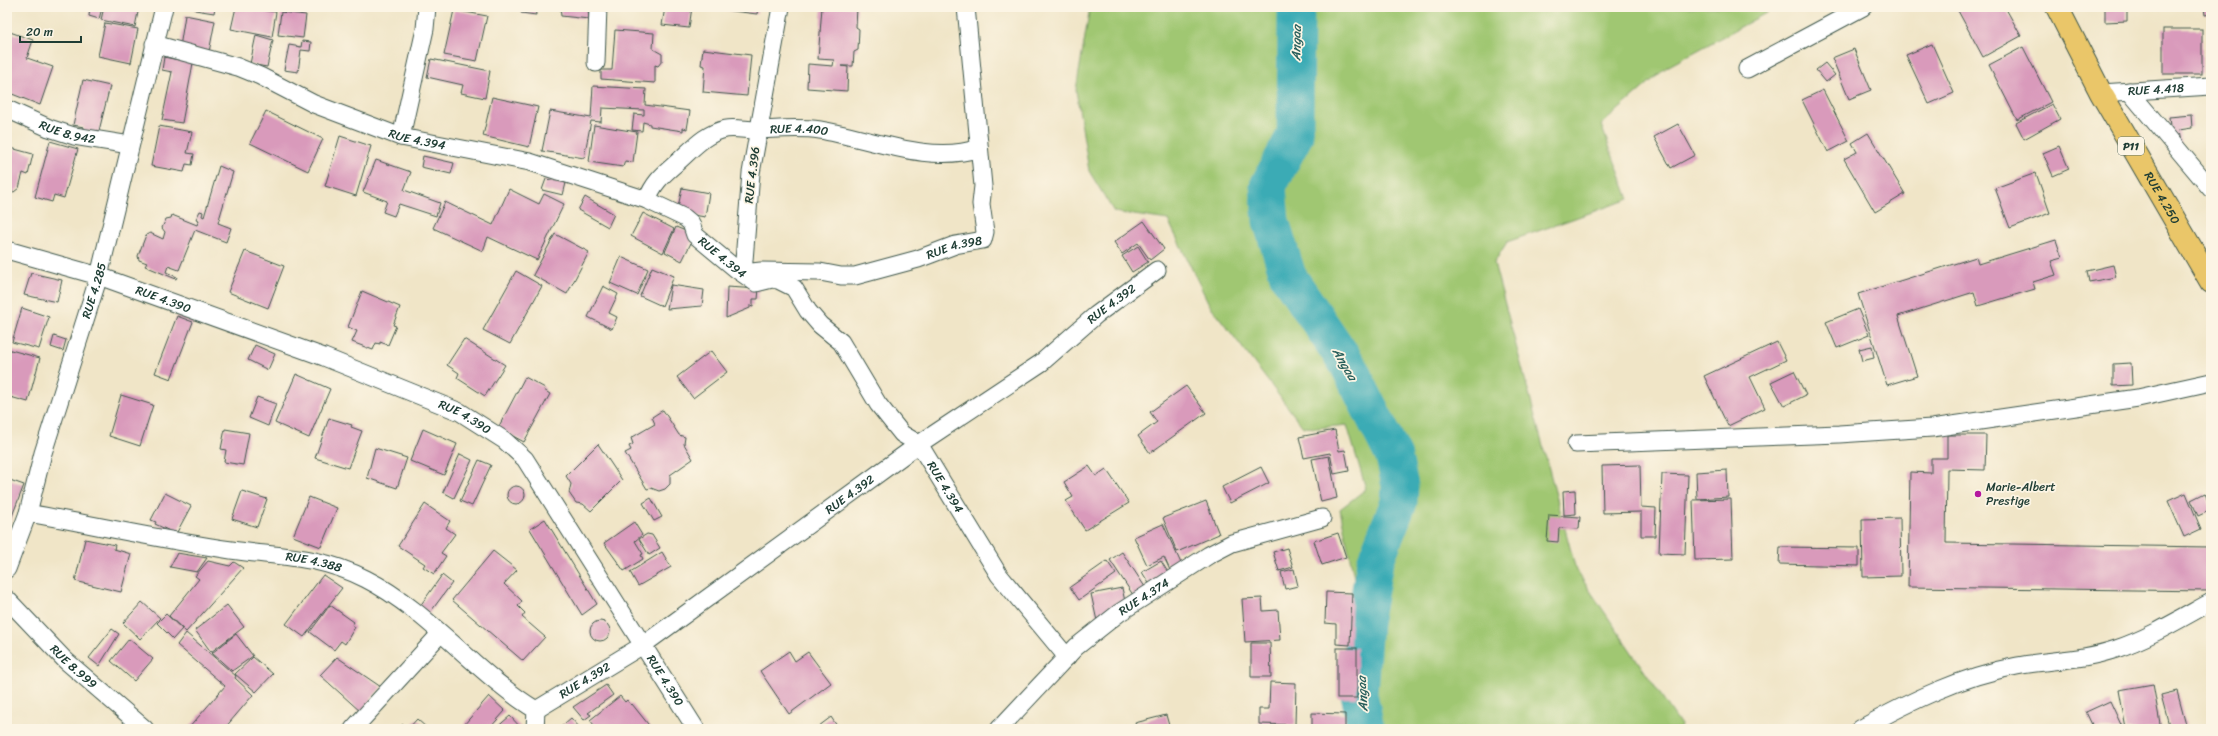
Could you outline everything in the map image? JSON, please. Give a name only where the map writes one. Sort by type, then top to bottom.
[{"type":"main road","name":"RUE 4.250","points":[[2057,7],[2100,93],[2211,282]]},
{"type":"street","name":"RUE 4.285","points":[[7,569],[28,513],[43,453],[99,276],[164,7]]},
{"type":"street","points":[[401,137],[425,29],[427,7]]},
{"type":"street","points":[[596,63],[598,7]]},
{"type":"street","name":"RUE 4.396","points":[[743,273],[751,173],[781,7]]},
{"type":"street","name":"RUE 4.398","points":[[743,273],[761,271],[820,272],[841,276],[856,276],[918,259],[955,245],[983,240],[985,232],[981,204],[983,186],[966,7]]},
{"type":"street","points":[[1746,69],[1863,7]]},
{"type":"street","name":"RUE 4.394","points":[[154,44],[238,67],[260,76],[314,104],[401,137],[530,162],[648,200],[685,218],[691,223],[695,235],[756,283],[772,279],[794,288],[808,312],[820,325],[841,342],[878,404],[902,434],[919,444],[999,575],[1067,657]]},
{"type":"street","name":"RUE 4.418","points":[[2100,93],[2211,86]]},
{"type":"street","points":[[2129,91],[2211,189]]},
{"type":"street","name":"RUE 8.942","points":[[7,108],[49,128],[74,136],[130,146]]},
{"type":"street","name":"RUE 4.400","points":[[648,200],[653,185],[704,138],[727,129],[759,130],[794,127],[822,130],[903,149],[929,152],[965,152],[979,148]]},
{"type":"street","points":[[7,250],[99,276]]},
{"type":"street","name":"RUE 4.392","points":[[536,710],[643,645],[919,444],[1041,363],[1096,315],[1157,270]]},
{"type":"street","name":"RUE 4.390","points":[[99,276],[324,357],[460,412],[504,440],[525,459],[696,729]]},
{"type":"street","points":[[1576,444],[1839,434],[1932,428],[2138,398],[2211,382]]},
{"type":"street","name":"RUE 4.388","points":[[28,513],[231,550],[313,559],[340,566],[368,579],[395,597],[536,710]]},
{"type":"street","name":"RUE 4.374","points":[[999,729],[1076,647],[1119,613],[1209,555],[1238,541],[1322,518]]},
{"type":"street","name":"RUE 8.999","points":[[7,599],[65,660],[145,729]]},
{"type":"street","points":[[1860,729],[1955,683],[2016,666],[2090,656],[2122,647],[2141,640],[2211,602]]},
{"type":"street","points":[[353,729],[440,634]]},
{"type":"street","points":[[535,729],[536,710]]},
{"type":"green space","points":[[1090,7],[1777,7],[1667,67],[1601,125],[1629,199],[1507,242],[1494,263],[1576,570],[1681,725],[1680,729],[1347,729],[1349,692],[1361,612],[1340,509],[1366,489],[1347,425],[1317,428],[1303,427],[1209,304],[1168,220],[1114,212],[1089,171],[1076,90]]},
{"type":"building","points":[[77,7],[87,7],[86,10]]},
{"type":"building","points":[[90,7],[102,8],[99,19],[89,16]]},
{"type":"building","points":[[104,7],[139,7],[135,27],[101,20]]},
{"type":"building","points":[[196,7],[215,7],[214,13],[195,10]]},
{"type":"building","points":[[236,7],[276,12],[272,37],[231,29]]},
{"type":"building","points":[[258,7],[272,7],[271,10]]},
{"type":"building","points":[[273,7],[294,7],[294,12],[273,10]]},
{"type":"building","points":[[520,7],[535,7],[536,15],[521,13]]},
{"type":"building","points":[[560,7],[588,8],[589,19],[561,16]]},
{"type":"building","points":[[665,7],[692,7],[689,28],[662,25]]},
{"type":"building","points":[[716,7],[758,7],[757,14],[716,9]]},
{"type":"building","points":[[822,7],[857,7],[856,27],[859,29],[858,50],[854,52],[853,66],[842,66],[848,67],[847,91],[807,88],[808,64],[833,66],[834,60],[818,59]]},
{"type":"building","points":[[1956,7],[2005,7],[2021,36],[1983,57]]},
{"type":"building","points":[[2105,7],[2127,7],[2127,21],[2105,22]]},
{"type":"building","points":[[2204,7],[2211,7],[2211,14],[2205,15]]},
{"type":"building","points":[[454,10],[487,16],[477,61],[444,55]]},
{"type":"building","points":[[281,12],[306,15],[303,38],[278,35]]},
{"type":"building","points":[[185,15],[215,21],[209,52],[180,47]]},
{"type":"building","points":[[105,23],[138,29],[131,63],[98,56]]},
{"type":"building","points":[[2163,29],[2202,29],[2202,74],[2163,74]]},
{"type":"building","points":[[615,30],[654,33],[653,49],[662,54],[662,61],[658,66],[655,65],[655,83],[601,79],[601,70],[612,70]]},
{"type":"building","points":[[7,31],[33,40],[27,58],[53,67],[40,105],[7,92]]},
{"type":"building","points":[[256,35],[273,40],[267,67],[250,64]]},
{"type":"building","points":[[302,41],[311,42],[310,51],[301,50],[298,72],[284,70],[289,45],[301,47]]},
{"type":"building","points":[[1932,44],[1954,93],[1929,104],[1906,55]]},
{"type":"building","points":[[2023,47],[2051,102],[2017,120],[1989,65]]},
{"type":"building","points":[[703,49],[751,55],[747,96],[703,92],[705,66],[701,65]]},
{"type":"building","points":[[1854,49],[1871,90],[1849,99],[1832,58]]},
{"type":"building","points":[[164,57],[193,63],[182,123],[162,120],[172,72],[162,70]]},
{"type":"building","points":[[431,59],[490,71],[485,98],[461,93],[463,85],[427,77]]},
{"type":"building","points":[[1825,63],[1835,75],[1826,82],[1816,70]]},
{"type":"building","points":[[83,80],[110,86],[97,139],[82,135],[84,127],[73,125]]},
{"type":"building","points":[[593,86],[646,89],[645,105],[690,111],[687,129],[683,128],[683,131],[650,126],[650,124],[643,122],[642,131],[632,130],[634,114],[644,115],[644,110],[602,108],[601,122],[591,121],[584,158],[542,151],[550,111],[591,118]]},
{"type":"building","points":[[1823,90],[1849,141],[1828,152],[1802,100]]},
{"type":"building","points":[[492,97],[538,107],[529,147],[483,136]]},
{"type":"building","points":[[2052,104],[2060,119],[2024,139],[2016,123]]},
{"type":"building","points":[[266,111],[323,139],[308,171],[250,143]]},
{"type":"building","points":[[2191,115],[2192,128],[2179,130],[2181,144],[2172,145],[2169,117]]},
{"type":"building","points":[[1678,124],[1695,155],[1671,168],[1654,137]]},
{"type":"building","points":[[594,125],[637,132],[633,162],[625,161],[623,167],[589,162]]},
{"type":"building","points":[[159,126],[192,132],[187,153],[194,154],[192,165],[186,164],[184,172],[151,166]]},
{"type":"building","points":[[1868,133],[1905,194],[1875,212],[1844,159],[1857,152],[1852,143]]},
{"type":"building","points":[[340,136],[371,146],[356,196],[325,186]]},
{"type":"building","points":[[50,141],[78,149],[64,198],[54,195],[52,202],[35,197]]},
{"type":"building","points":[[2059,146],[2069,169],[2053,176],[2043,153]]},
{"type":"building","points":[[7,147],[33,154],[28,175],[23,173],[19,188],[14,192],[7,190]]},
{"type":"building","points":[[423,156],[454,163],[451,174],[421,167]]},
{"type":"building","points":[[376,160],[411,172],[404,190],[440,203],[436,216],[399,204],[394,216],[383,212],[387,201],[363,192]]},
{"type":"building","points":[[219,166],[233,172],[218,223],[231,228],[226,242],[195,230],[179,270],[168,266],[166,272],[177,277],[176,279],[145,266],[147,263],[139,260],[138,256],[146,235],[150,233],[163,239],[165,232],[162,228],[166,219],[171,218],[172,215],[197,225],[199,220],[196,219],[200,211],[203,212],[202,216],[204,217]]},
{"type":"building","points":[[2036,173],[2050,213],[2010,228],[1995,188]]},
{"type":"building","points":[[546,179],[566,183],[563,195],[542,190]]},
{"type":"building","points":[[682,188],[709,193],[705,217],[677,212]]},
{"type":"building","points":[[509,189],[539,204],[544,194],[564,204],[537,260],[488,237],[483,251],[433,228],[445,202],[493,225]]},
{"type":"building","points":[[585,197],[614,214],[608,227],[578,210]]},
{"type":"building","points":[[643,213],[674,229],[663,253],[631,236]]},
{"type":"building","points":[[1144,221],[1164,249],[1150,260],[1138,243],[1122,254],[1114,242]]},
{"type":"building","points":[[676,227],[695,235],[682,261],[665,252]]},
{"type":"building","points":[[555,234],[589,252],[567,294],[533,275]]},
{"type":"building","points":[[2056,240],[2062,258],[2051,261],[2056,275],[2033,282],[2035,289],[1978,306],[1974,292],[1898,316],[1917,376],[1887,385],[1858,294],[1976,257],[1978,264]]},
{"type":"building","points":[[1138,246],[1148,262],[1132,272],[1122,256]]},
{"type":"building","points":[[245,251],[284,266],[268,308],[228,292]]},
{"type":"building","points":[[621,257],[648,269],[637,295],[610,283]]},
{"type":"building","points":[[2113,265],[2116,277],[2089,282],[2087,271]]},
{"type":"building","points":[[652,267],[674,276],[662,306],[640,296]]},
{"type":"building","points":[[516,271],[542,286],[510,344],[483,330]]},
{"type":"building","points":[[31,273],[62,280],[57,302],[24,295]]},
{"type":"building","points":[[671,285],[704,290],[702,306],[667,309]]},
{"type":"building","points":[[603,286],[618,294],[609,313],[617,317],[612,329],[588,317]]},
{"type":"building","points":[[727,287],[759,289],[758,299],[753,299],[753,306],[750,305],[750,308],[726,318]]},
{"type":"building","points":[[362,291],[400,307],[393,325],[396,326],[388,345],[380,342],[380,344],[376,343],[373,350],[352,342],[357,331],[348,327]]},
{"type":"building","points":[[22,308],[49,317],[39,349],[12,342]]},
{"type":"building","points":[[1858,309],[1869,335],[1837,348],[1826,322]]},
{"type":"building","points":[[177,316],[193,322],[171,379],[155,373]]},
{"type":"building","points":[[54,336],[66,340],[63,351],[51,347]]},
{"type":"building","points":[[464,339],[505,365],[485,396],[457,378],[459,373],[447,365]]},
{"type":"building","points":[[1777,342],[1786,360],[1750,377],[1765,408],[1728,426],[1704,376]]},
{"type":"building","points":[[255,345],[275,354],[268,370],[248,360]]},
{"type":"building","points":[[1872,346],[1874,358],[1862,361],[1859,349]]},
{"type":"building","points":[[7,349],[40,358],[28,402],[7,396]]},
{"type":"building","points":[[711,351],[727,372],[693,398],[677,377]]},
{"type":"building","points":[[2131,363],[2132,385],[2113,386],[2113,364]]},
{"type":"building","points":[[1794,371],[1806,395],[1784,406],[1771,382]]},
{"type":"building","points":[[296,374],[330,389],[309,438],[275,423]]},
{"type":"building","points":[[525,377],[545,388],[544,390],[550,394],[524,442],[498,428]]},
{"type":"building","points":[[1186,386],[1206,413],[1150,453],[1138,436],[1157,422],[1150,412]]},
{"type":"building","points":[[121,395],[153,405],[140,446],[109,436]]},
{"type":"building","points":[[257,397],[276,404],[268,426],[249,418]]},
{"type":"building","points":[[663,410],[679,435],[685,437],[684,444],[693,459],[670,475],[670,484],[665,489],[659,491],[651,488],[647,489],[625,453],[631,450],[629,446],[633,444],[631,438],[655,424],[652,417]]},
{"type":"building","points":[[329,418],[352,425],[351,427],[362,431],[348,468],[315,458]]},
{"type":"building","points":[[7,420],[10,420],[8,430],[7,430]]},
{"type":"building","points":[[225,429],[249,433],[243,465],[224,462],[226,450],[221,449]]},
{"type":"building","points":[[423,429],[457,444],[444,475],[410,461]]},
{"type":"building","points":[[1335,430],[1339,451],[1345,450],[1349,471],[1334,474],[1330,453],[1304,458],[1299,437]]},
{"type":"building","points":[[1947,435],[1986,435],[1985,470],[1947,469],[1946,543],[2209,547],[2209,591],[1908,587],[1910,472],[1931,473],[1931,458],[1947,458]]},
{"type":"building","points":[[598,444],[622,480],[591,511],[583,504],[576,503],[569,493],[571,484],[566,476]]},
{"type":"building","points":[[375,448],[407,458],[397,488],[367,478]]},
{"type":"building","points":[[460,454],[472,460],[454,498],[443,492]]},
{"type":"building","points":[[1329,456],[1337,498],[1321,502],[1312,459]]},
{"type":"building","points":[[479,460],[491,465],[472,506],[460,501]]},
{"type":"building","points":[[1640,465],[1641,507],[1656,508],[1655,536],[1641,536],[1641,512],[1603,513],[1602,466]]},
{"type":"building","points":[[1089,466],[1096,476],[1106,469],[1129,503],[1085,530],[1066,501],[1073,497],[1064,482]]},
{"type":"building","points":[[1261,467],[1269,483],[1230,503],[1222,487]]},
{"type":"building","points":[[1727,470],[1728,497],[1697,499],[1696,472]]},
{"type":"building","points":[[1662,474],[1688,475],[1685,554],[1659,553]]},
{"type":"building","points":[[7,479],[24,485],[7,529]]},
{"type":"building","points":[[516,486],[522,489],[525,495],[522,501],[516,504],[510,501],[507,495],[510,489]]},
{"type":"building","points":[[1575,490],[1576,514],[1564,515],[1563,491]]},
{"type":"building","points":[[242,491],[267,499],[257,527],[232,519]]},
{"type":"building","points":[[165,493],[191,506],[176,534],[155,524],[156,522],[151,520]]},
{"type":"building","points":[[2186,493],[2201,529],[2184,537],[2168,501]]},
{"type":"building","points":[[2205,493],[2211,510],[2198,516],[2191,500]]},
{"type":"building","points":[[309,497],[337,508],[321,547],[293,536]]},
{"type":"building","points":[[651,498],[662,517],[654,521],[643,503]]},
{"type":"building","points":[[1731,499],[1733,559],[1695,560],[1693,500]]},
{"type":"building","points":[[1206,501],[1219,534],[1177,552],[1163,518]]},
{"type":"building","points":[[425,504],[450,521],[446,528],[455,534],[441,553],[446,556],[434,574],[423,567],[425,564],[398,546]]},
{"type":"building","points":[[1549,515],[1580,517],[1579,529],[1559,528],[1558,542],[1547,541]]},
{"type":"building","points":[[1900,518],[1901,576],[1863,577],[1862,519]]},
{"type":"building","points":[[545,519],[597,604],[582,615],[530,529]]},
{"type":"building","points":[[634,522],[642,535],[635,541],[643,554],[641,555],[643,559],[624,571],[604,543]]},
{"type":"building","points":[[1163,524],[1185,572],[1173,577],[1164,557],[1147,565],[1134,537]]},
{"type":"building","points":[[1338,533],[1346,557],[1322,565],[1314,541]]},
{"type":"building","points":[[647,534],[652,535],[660,548],[649,555],[639,539]]},
{"type":"building","points":[[85,539],[115,545],[114,549],[131,554],[121,592],[75,581]]},
{"type":"building","points":[[1780,547],[1859,548],[1859,566],[1779,564]]},
{"type":"building","points":[[1287,548],[1293,567],[1279,571],[1273,552]]},
{"type":"building","points":[[493,551],[517,570],[504,584],[522,601],[518,606],[525,613],[522,617],[545,637],[523,661],[452,600]]},
{"type":"building","points":[[662,552],[671,567],[638,586],[630,572]]},
{"type":"building","points":[[1122,552],[1151,596],[1139,604],[1110,560]]},
{"type":"building","points":[[177,553],[207,558],[197,572],[170,567]]},
{"type":"building","points":[[208,561],[230,566],[234,562],[243,568],[186,632],[169,616],[199,579],[195,576]]},
{"type":"building","points":[[1107,561],[1116,574],[1079,600],[1070,587]]},
{"type":"building","points":[[1161,561],[1172,579],[1153,590],[1142,572]]},
{"type":"building","points":[[1294,569],[1298,586],[1285,589],[1281,572]]},
{"type":"building","points":[[323,575],[342,588],[304,637],[286,624]]},
{"type":"building","points":[[442,575],[452,583],[429,614],[420,606]]},
{"type":"building","points":[[1122,588],[1128,615],[1097,621],[1091,594]]},
{"type":"building","points":[[1326,592],[1352,593],[1350,645],[1336,644],[1336,624],[1325,623]]},
{"type":"building","points":[[1262,598],[1263,611],[1278,610],[1280,640],[1245,642],[1242,599]]},
{"type":"building","points":[[142,602],[160,618],[140,639],[123,623]]},
{"type":"building","points":[[227,605],[244,627],[211,652],[195,630]]},
{"type":"building","points":[[330,605],[354,622],[352,625],[355,627],[345,644],[341,641],[334,650],[310,632]]},
{"type":"building","points":[[166,614],[182,629],[173,639],[157,623]]},
{"type":"building","points":[[600,621],[607,624],[610,631],[607,638],[600,641],[593,638],[590,631],[593,624]]},
{"type":"building","points":[[112,629],[119,634],[99,666],[89,658]]},
{"type":"building","points":[[186,633],[236,676],[235,678],[253,695],[224,729],[188,729],[225,686],[177,645]]},
{"type":"building","points":[[236,634],[253,656],[232,671],[212,653]]},
{"type":"building","points":[[129,639],[153,659],[134,681],[111,661]]},
{"type":"building","points":[[1251,643],[1270,643],[1271,677],[1251,677]]},
{"type":"building","points":[[1337,648],[1357,648],[1357,698],[1337,698]]},
{"type":"building","points":[[789,651],[795,661],[808,652],[831,683],[789,714],[760,671]]},
{"type":"building","points":[[253,657],[273,674],[256,692],[235,674]]},
{"type":"building","points":[[337,657],[381,687],[361,712],[320,675]]},
{"type":"building","points":[[1270,682],[1296,683],[1295,725],[1259,724],[1259,709],[1269,709]]},
{"type":"building","points":[[2153,684],[2161,729],[2126,729],[2119,690]]},
{"type":"building","points":[[606,685],[613,695],[588,713],[591,715],[584,720],[573,707]]},
{"type":"building","points":[[2177,691],[2186,725],[2170,729],[2161,695]]},
{"type":"building","points":[[489,696],[505,711],[489,729],[466,729],[463,726]]},
{"type":"building","points":[[620,696],[625,702],[627,700],[631,705],[632,704],[652,729],[597,729],[590,720]]},
{"type":"building","points":[[2110,701],[2123,729],[2094,729],[2086,712]]},
{"type":"building","points":[[1312,713],[1345,714],[1345,729],[1312,729]]},
{"type":"building","points":[[1166,715],[1170,729],[1137,729],[1135,723]]},
{"type":"building","points":[[510,716],[522,729],[495,729]]},
{"type":"building","points":[[831,717],[839,729],[815,729]]},
{"type":"building","points":[[571,718],[581,729],[558,729]]},
{"type":"building","points":[[417,719],[428,729],[408,729]]},
{"type":"building","points":[[403,724],[408,729],[398,729]]},
{"type":"building","points":[[1282,727],[1305,728],[1305,729],[1282,729]]},
{"type":"waterway","name":"Angaa","points":[[1296,7],[1295,135],[1268,186],[1271,221],[1288,276],[1348,365],[1394,457],[1400,486],[1399,502],[1375,562],[1364,624],[1359,693],[1366,729]]},
{"type":"place","name":"Marie-Albert Prestige","points":[[1978,494]]}]
